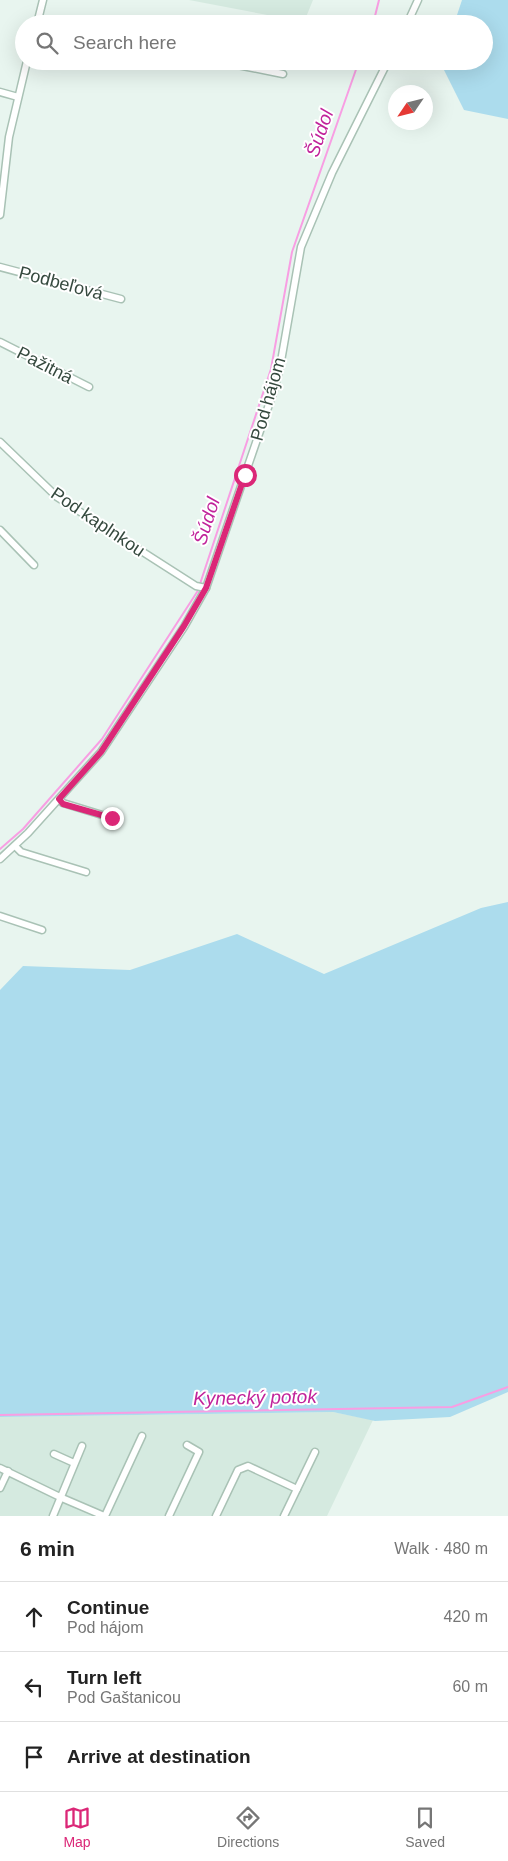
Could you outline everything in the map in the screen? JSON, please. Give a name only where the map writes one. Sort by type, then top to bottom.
[{"type":"street","points":[[39,15],[43,0]]},
{"type":"street","points":[[411,15],[418,0]]},
{"type":"street","points":[[0,215],[9,137],[25,70]]},
{"type":"street","points":[[263,70],[283,74]]},
{"type":"street","name":"Pod hájom","points":[[0,859],[15,846],[101,752],[184,626],[202,588],[273,393],[280,367],[301,247],[332,173],[384,70]]},
{"type":"street","points":[[0,92],[18,97]]},
{"type":"street","name":"Podbeľová","points":[[0,268],[121,299]]},
{"type":"street","name":"Pažitná","points":[[0,342],[90,387]]},
{"type":"street","name":"Pod kaplnkou","points":[[0,442],[57,497],[202,588]]},
{"type":"street","points":[[0,530],[34,565]]},
{"type":"street","points":[[59,799],[63,804],[112,818]]},
{"type":"street","points":[[15,846],[21,852],[86,872]]},
{"type":"street","points":[[0,916],[42,930]]},
{"type":"street","points":[[0,1468],[104,1516],[142,1436]]},
{"type":"street","points":[[169,1516],[199,1452],[187,1445]]},
{"type":"street","points":[[54,1516],[82,1446]]},
{"type":"street","points":[[284,1516],[315,1452]]},
{"type":"street","points":[[54,1454],[74,1462]]},
{"type":"street","points":[[216,1516],[238,1470],[243,1467],[248,1466],[297,1489]]},
{"type":"street","points":[[0,1488],[8,1471]]},
{"type":"shaded area","points":[[189,0],[313,0],[307,15],[267,15]]},
{"type":"shaded area","points":[[462,0],[508,0],[508,119],[464,110],[444,70],[493,70],[493,15],[457,15]]},
{"type":"shaded area","points":[[508,902],[508,1392],[450,1417],[375,1421],[333,1412],[0,1417],[0,990],[23,966],[130,970],[237,934],[324,974],[481,908]]},
{"type":"shaded area","points":[[333,1412],[373,1420],[327,1516],[0,1516],[0,1417]]},
{"type":"waterway","name":"Šúdol","points":[[375,15],[379,0]]},
{"type":"waterway","name":"Šúdol","points":[[200,584],[271,369],[292,252],[356,70]]},
{"type":"waterway","name":"Šúdol","points":[[0,849],[23,829],[102,739],[199,589]]},
{"type":"waterway","name":"Kynecký potok","points":[[0,1415],[452,1407],[508,1387]]},
{"type":"route","points":[[112,818],[63,804],[59,799],[101,752],[184,626],[206,588],[245,475]]}]
